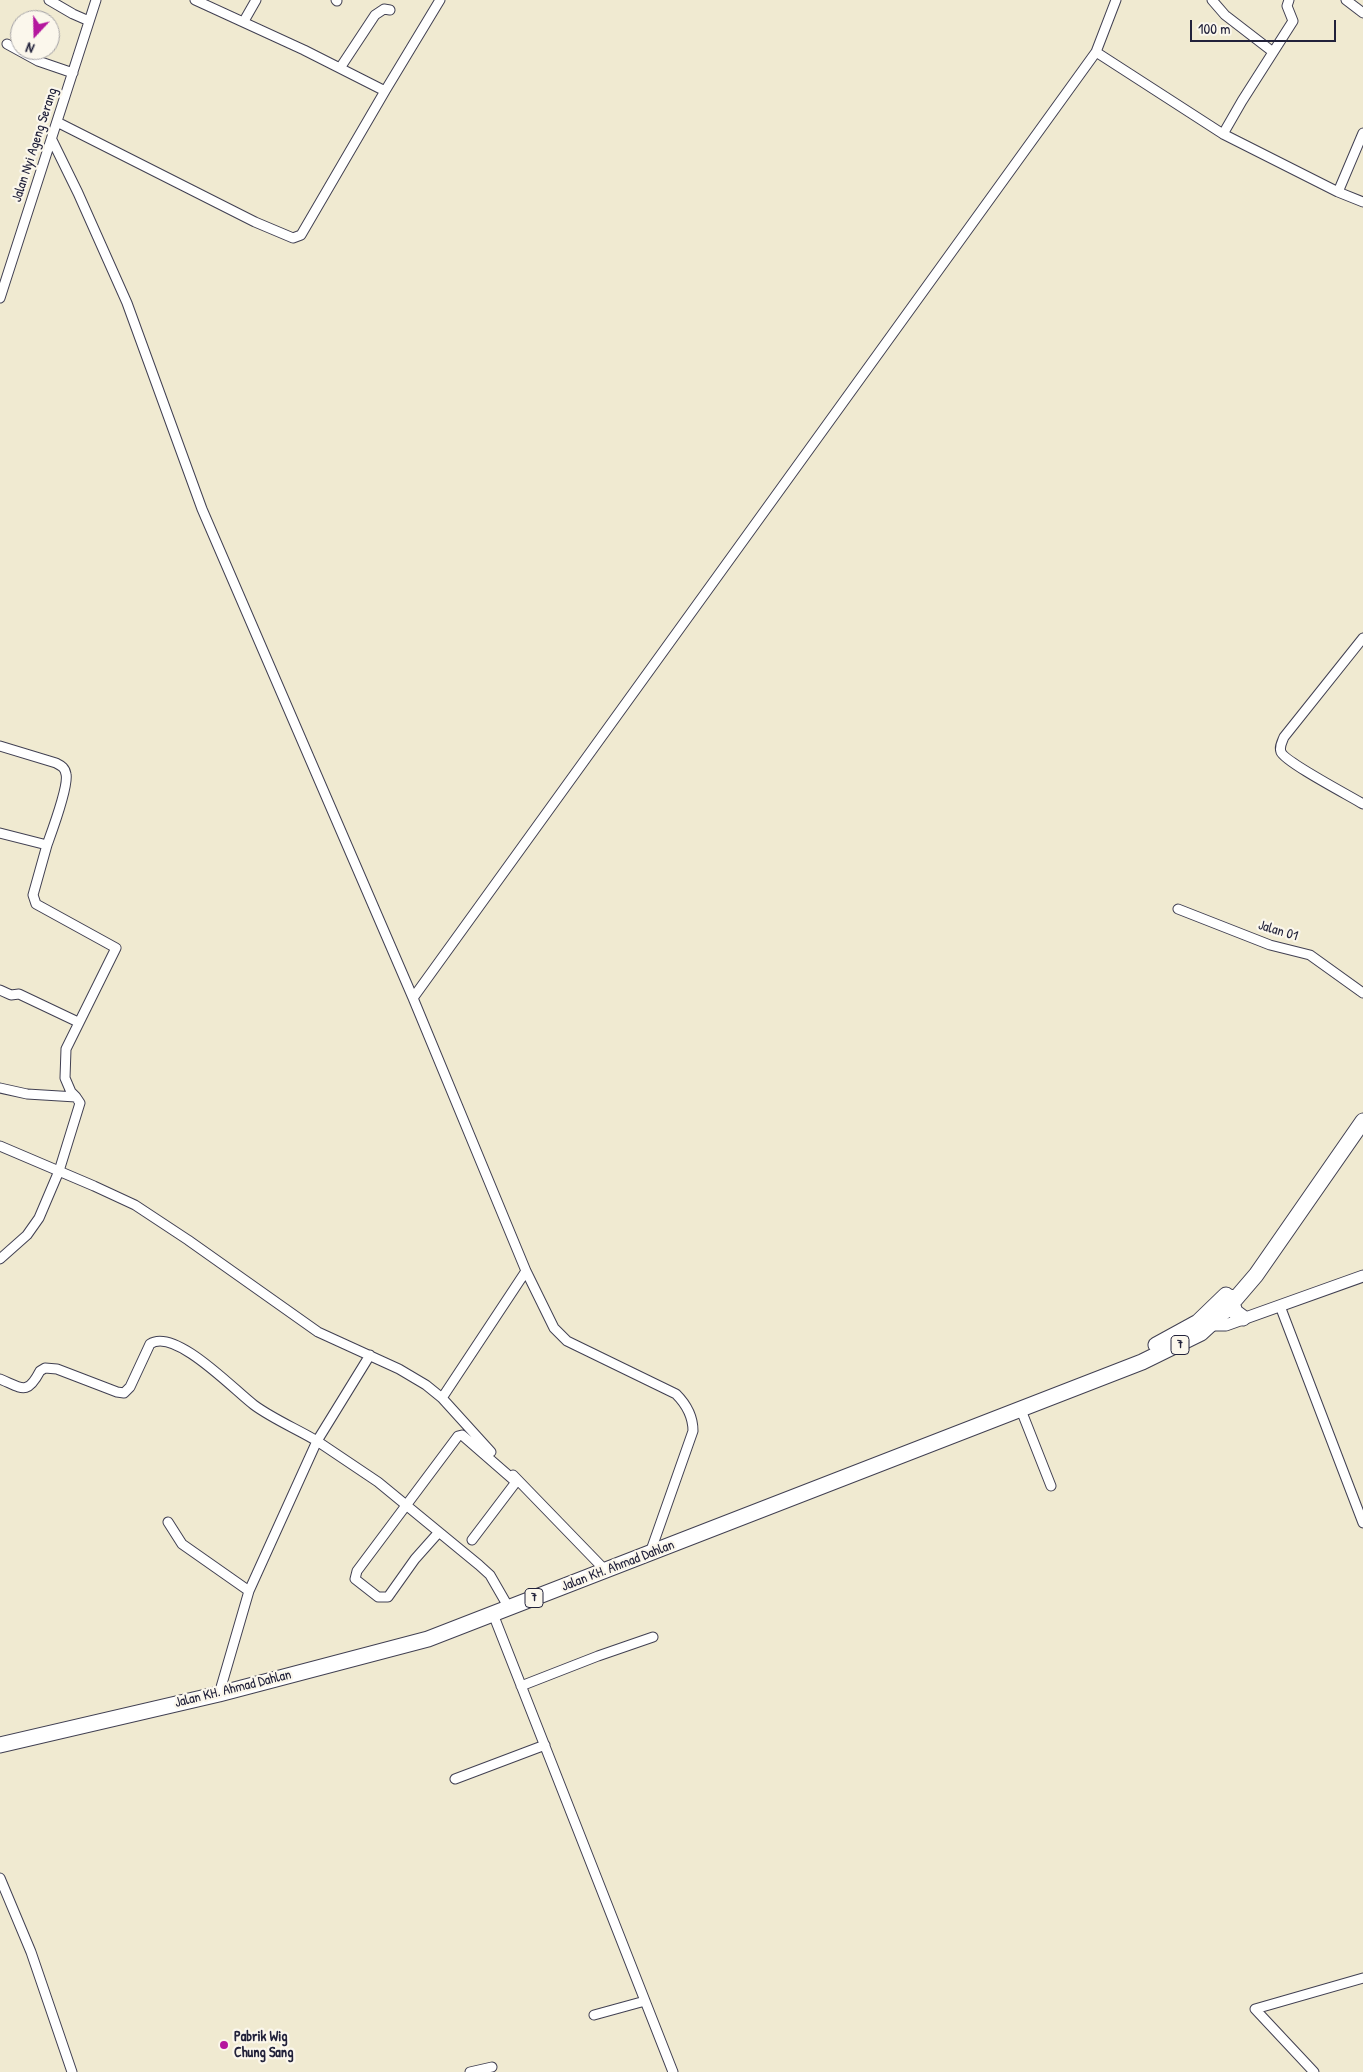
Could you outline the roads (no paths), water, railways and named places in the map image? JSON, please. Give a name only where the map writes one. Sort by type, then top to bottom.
[{"type":"highway","name":"Jalan KH. Ahmad Dahlan","points":[[0,1745],[219,1694],[428,1639],[605,1570],[1022,1413],[1052,1398],[1079,1380],[1204,1324],[1230,1298],[1275,1246],[1363,1121]]},
{"type":"highway","points":[[1230,1298],[1235,1312],[1243,1318]]},
{"type":"street","points":[[49,0],[89,21]]},
{"type":"street","name":"Jalan Nyi Ageng Serang","points":[[0,298],[96,0]]},
{"type":"street","points":[[195,0],[385,91]]},
{"type":"street","points":[[244,22],[256,0]]},
{"type":"street","points":[[57,122],[255,222],[293,238],[301,235],[440,0]]},
{"type":"street","points":[[413,998],[1096,52],[1116,0]]},
{"type":"street","points":[[1212,0],[1225,15],[1273,52]]},
{"type":"street","points":[[1223,134],[1293,21],[1287,6],[1289,0]]},
{"type":"street","points":[[1346,0],[1363,13]]},
{"type":"street","points":[[340,68],[375,15],[384,9],[390,10]]},
{"type":"street","points":[[7,44],[38,61],[73,72]]},
{"type":"street","points":[[1096,52],[1223,134],[1338,192],[1363,202]]},
{"type":"street","points":[[1338,192],[1363,133]]},
{"type":"street","points":[[52,140],[127,303],[202,509],[413,998],[526,1270],[559,1335],[583,1349],[676,1394],[689,1412],[693,1431],[650,1553]]},
{"type":"street","points":[[1363,638],[1284,737],[1280,749],[1293,762],[1363,804]]},
{"type":"street","points":[[0,746],[56,763],[63,766],[65,770],[66,782],[33,895],[36,904],[116,948],[66,1049],[67,1086],[80,1099],[79,1108],[59,1171],[40,1218],[27,1235],[0,1259]]},
{"type":"street","points":[[0,833],[48,845]]},
{"type":"street","name":"Jalan 01","points":[[1178,909],[1270,945],[1310,955],[1363,993]]},
{"type":"street","points":[[0,990],[12,995],[19,994],[78,1022]]},
{"type":"street","points":[[0,1088],[27,1094],[76,1097]]},
{"type":"street","points":[[0,1146],[135,1205],[318,1332],[370,1355],[426,1385],[442,1398],[482,1443],[605,1570]]},
{"type":"street","points":[[442,1398],[526,1270]]},
{"type":"street","points":[[1204,1324],[1226,1325],[1363,1276]]},
{"type":"street","points":[[1280,1306],[1363,1523]]},
{"type":"street","points":[[0,1378],[16,1386],[28,1388],[40,1371],[52,1368],[124,1393],[130,1387],[150,1344],[154,1341],[183,1349],[197,1357],[255,1406],[317,1441],[378,1482],[407,1505],[490,1575],[508,1608]]},
{"type":"street","points":[[219,1694],[249,1591],[317,1441],[370,1355]]},
{"type":"street","points":[[1022,1413],[1051,1486]]},
{"type":"street","points":[[439,1532],[415,1559],[388,1597],[378,1598],[354,1577],[458,1436],[462,1434],[516,1482],[472,1540]]},
{"type":"street","points":[[168,1522],[182,1544],[249,1591]]},
{"type":"street","points":[[493,1614],[673,2072]]},
{"type":"street","points":[[521,1686],[598,1656],[653,1638]]},
{"type":"street","points":[[455,1779],[544,1745]]},
{"type":"street","points":[[0,1878],[31,1952],[72,2072]]},
{"type":"street","points":[[1314,2072],[1254,2010],[1363,1978]]},
{"type":"street","points":[[594,2015],[645,2001]]},
{"type":"street","points":[[470,2072],[492,2067]]},
{"type":"place","name":"Pabrik Wig Chung Sang","points":[[224,2045]]}]
